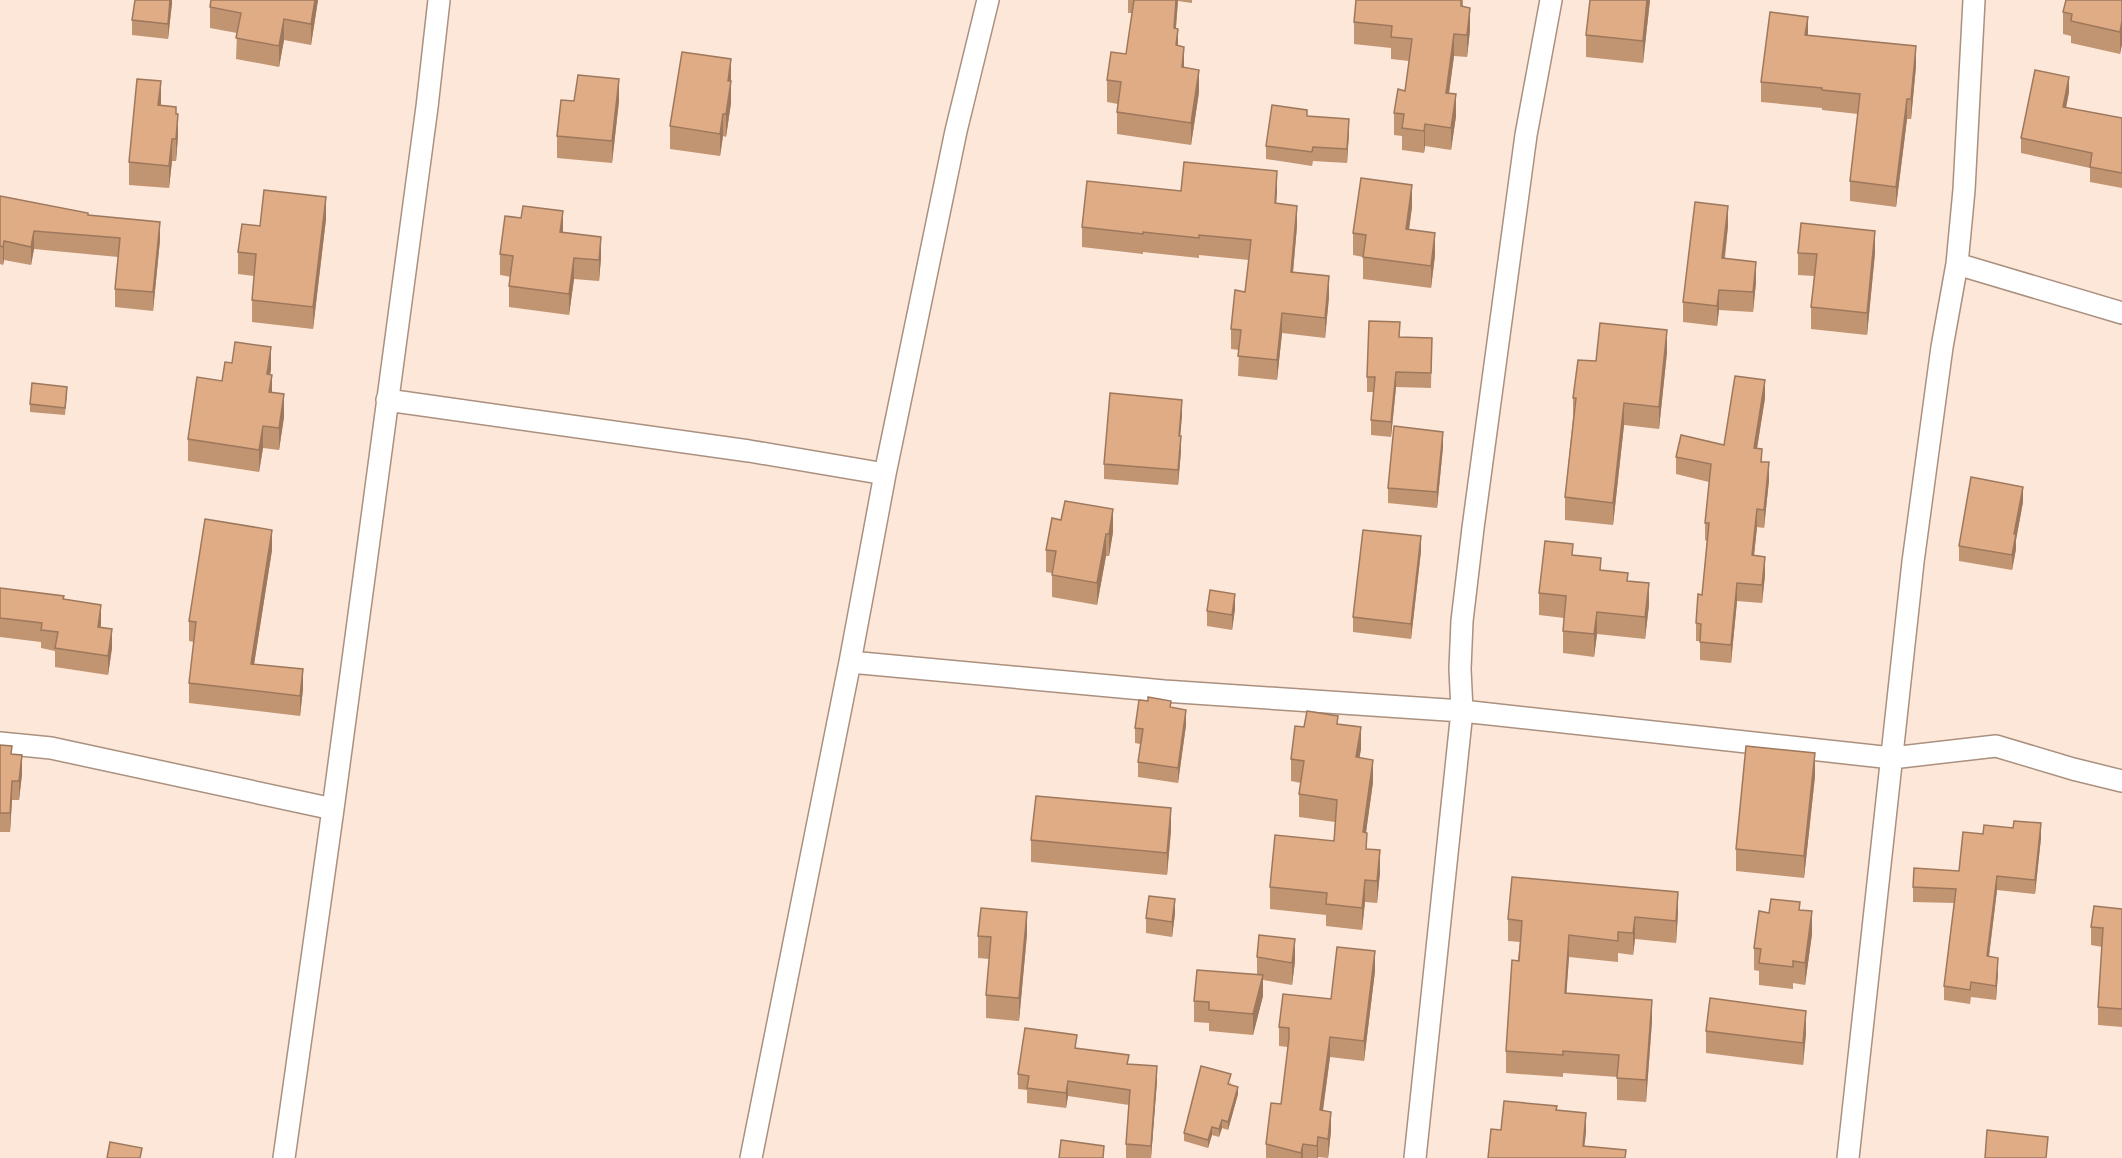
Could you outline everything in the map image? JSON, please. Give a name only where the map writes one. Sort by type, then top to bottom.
[{"type":"street","points":[[284,1158],[333,809],[440,0]]},
{"type":"street","points":[[751,1158],[885,474],[956,131],[988,0]]},
{"type":"street","points":[[1415,1158],[1462,711],[1460,669],[1462,621],[1526,135],[1551,0]]},
{"type":"street","points":[[1848,1158],[1915,551],[1942,347],[1957,264],[1964,190],[1974,0]]},
{"type":"street","points":[[1957,264],[2122,313]]},
{"type":"street","points":[[387,400],[737,449],[885,474]]},
{"type":"street","points":[[850,662],[1164,692],[1462,711],[1892,758],[1996,746],[2122,781]]},
{"type":"street","points":[[0,743],[51,748],[333,809]]},
{"type":"building","points":[[135,0],[170,0],[168,24],[132,20]]},
{"type":"building","points":[[211,0],[315,0],[311,24],[284,19],[279,46],[236,38],[241,13],[210,7]]},
{"type":"building","points":[[1134,0],[1176,0],[1174,28],[1178,29],[1176,45],[1184,47],[1182,67],[1199,70],[1191,123],[1117,112],[1121,82],[1107,80],[1111,52],[1126,54]]},
{"type":"building","points":[[1356,0],[1461,0],[1461,6],[1470,8],[1467,35],[1454,34],[1446,93],[1456,94],[1451,128],[1425,124],[1424,131],[1402,128],[1404,114],[1394,113],[1398,89],[1405,91],[1412,39],[1391,37],[1392,26],[1354,22]]},
{"type":"building","points":[[1590,0],[1647,0],[1643,41],[1586,35]]},
{"type":"building","points":[[2066,0],[2122,0],[2120,32],[2071,21],[2072,14],[2063,12]]},
{"type":"building","points":[[1770,12],[1808,17],[1805,35],[1916,46],[1911,99],[1907,99],[1896,187],[1850,181],[1860,94],[1761,82]]},
{"type":"building","points":[[682,52],[731,59],[728,81],[731,81],[726,114],[723,114],[720,134],[670,126]]},
{"type":"building","points":[[2035,70],[2069,77],[2063,107],[2122,118],[2122,173],[2090,167],[2092,153],[2021,138]]},
{"type":"building","points":[[578,75],[619,79],[612,141],[557,136],[561,100],[574,101]]},
{"type":"building","points":[[137,79],[161,81],[158,105],[176,107],[176,114],[178,114],[176,139],[172,139],[169,166],[129,162]]},
{"type":"building","points":[[1272,105],[1307,110],[1307,116],[1349,119],[1347,149],[1313,147],[1312,152],[1266,146]]},
{"type":"building","points":[[1184,162],[1277,171],[1275,203],[1297,206],[1291,272],[1329,276],[1325,318],[1282,313],[1277,360],[1238,356],[1241,330],[1231,329],[1235,290],[1245,292],[1251,240],[1199,235],[1199,238],[1143,232],[1143,234],[1082,227],[1087,181],[1181,191]]},
{"type":"building","points":[[1361,178],[1412,185],[1406,229],[1435,233],[1431,266],[1363,257],[1366,235],[1353,233]]},
{"type":"building","points":[[264,190],[326,197],[313,307],[252,300],[256,254],[238,252],[242,224],[260,226]]},
{"type":"building","points":[[0,196],[88,213],[88,215],[160,222],[153,292],[115,289],[120,238],[34,231],[31,247],[4,241],[3,247],[0,246]]},
{"type":"building","points":[[1695,202],[1728,206],[1722,258],[1756,262],[1753,292],[1719,290],[1717,306],[1683,302]]},
{"type":"building","points":[[523,206],[563,211],[560,232],[601,237],[599,260],[574,258],[569,294],[509,286],[513,256],[500,254],[505,216],[521,218]]},
{"type":"building","points":[[1801,223],[1875,231],[1867,313],[1811,307],[1817,254],[1798,253]]},
{"type":"building","points":[[1369,321],[1400,322],[1399,337],[1432,338],[1431,373],[1396,372],[1391,422],[1371,420],[1375,377],[1367,377]]},
{"type":"building","points":[[1600,323],[1667,330],[1659,407],[1624,403],[1613,503],[1565,497],[1578,360],[1596,361]]},
{"type":"building","points":[[235,342],[271,347],[267,374],[272,375],[269,392],[284,394],[279,428],[263,426],[259,450],[188,439],[197,377],[222,381],[225,362],[232,363]]},
{"type":"building","points":[[1735,376],[1765,380],[1754,448],[1762,449],[1761,462],[1769,462],[1764,510],[1757,509],[1752,555],[1765,557],[1762,585],[1737,583],[1731,645],[1700,642],[1701,624],[1696,623],[1698,594],[1702,595],[1709,523],[1705,523],[1711,464],[1676,457],[1681,435],[1724,445]]},
{"type":"building","points":[[32,383],[67,387],[65,408],[30,404]]},
{"type":"building","points":[[1110,393],[1182,400],[1178,470],[1104,464]]},
{"type":"building","points":[[1394,426],[1443,432],[1437,492],[1388,488]]},
{"type":"building","points":[[1971,477],[2023,487],[2012,555],[1959,546]]},
{"type":"building","points":[[1065,501],[1113,509],[1097,583],[1052,575],[1056,551],[1046,550],[1052,518],[1061,520]]},
{"type":"building","points":[[205,519],[272,530],[251,664],[303,669],[300,696],[189,683],[196,622],[189,621]]},
{"type":"building","points":[[1363,530],[1421,536],[1411,624],[1353,617]]},
{"type":"building","points":[[1545,541],[1573,544],[1572,555],[1601,558],[1600,570],[1628,573],[1627,581],[1649,583],[1645,617],[1597,612],[1594,634],[1563,631],[1566,596],[1539,593]]},
{"type":"building","points":[[0,588],[64,596],[63,599],[101,605],[98,627],[112,629],[108,656],[55,648],[58,632],[41,630],[42,623],[0,618]]},
{"type":"building","points":[[1210,590],[1235,594],[1232,615],[1207,611]]},
{"type":"building","points":[[1148,697],[1171,701],[1170,707],[1186,710],[1178,768],[1138,762],[1143,729],[1135,728],[1139,700],[1148,701]]},
{"type":"building","points":[[1307,711],[1338,716],[1337,724],[1361,727],[1356,757],[1373,760],[1363,832],[1367,833],[1366,849],[1380,850],[1377,881],[1365,880],[1362,908],[1326,904],[1327,893],[1270,887],[1275,835],[1334,841],[1337,800],[1299,794],[1304,761],[1291,759],[1295,726],[1304,727]]},
{"type":"building","points":[[0,745],[12,746],[11,754],[22,755],[19,781],[12,781],[10,813],[0,813]]},
{"type":"building","points":[[1746,746],[1815,753],[1804,856],[1736,849]]},
{"type":"building","points":[[1036,796],[1171,808],[1167,853],[1031,840]]},
{"type":"building","points":[[2014,821],[2041,823],[2035,880],[1997,876],[1987,956],[1998,958],[1996,986],[1971,982],[1970,990],[1944,986],[1956,889],[1913,887],[1914,868],[1959,871],[1963,832],[1983,834],[1984,825],[2013,828]]},
{"type":"building","points":[[1512,877],[1678,892],[1676,921],[1635,917],[1633,933],[1618,932],[1618,941],[1569,935],[1565,993],[1652,1000],[1646,1080],[1617,1078],[1619,1055],[1563,1051],[1563,1055],[1506,1051],[1512,960],[1519,961],[1522,921],[1508,919]]},
{"type":"building","points":[[1149,896],[1175,899],[1172,922],[1146,918]]},
{"type":"building","points":[[1771,899],[1800,902],[1799,910],[1812,911],[1805,963],[1793,961],[1793,967],[1759,963],[1761,949],[1754,948],[1759,911],[1769,913]]},
{"type":"building","points":[[2094,906],[2122,909],[2122,1009],[2098,1007],[2103,928],[2091,927]]},
{"type":"building","points":[[981,908],[1027,912],[1019,998],[986,995],[991,937],[978,936]]},
{"type":"building","points":[[1259,935],[1295,939],[1292,963],[1257,957]]},
{"type":"building","points":[[1337,947],[1375,951],[1364,1041],[1330,1037],[1320,1110],[1331,1112],[1328,1139],[1318,1137],[1317,1146],[1303,1144],[1301,1153],[1266,1144],[1271,1103],[1281,1104],[1289,1038],[1289,1028],[1279,1027],[1283,994],[1331,999]]},
{"type":"building","points":[[1197,970],[1263,975],[1253,1014],[1209,1010],[1209,1002],[1194,1001]]},
{"type":"building","points":[[1710,998],[1806,1011],[1803,1043],[1706,1031]]},
{"type":"building","points":[[1025,1028],[1077,1035],[1075,1048],[1129,1055],[1127,1064],[1157,1066],[1151,1146],[1126,1144],[1130,1090],[1068,1081],[1066,1093],[1027,1088],[1029,1076],[1018,1074]]},
{"type":"building","points":[[1201,1066],[1231,1074],[1228,1084],[1238,1087],[1228,1122],[1222,1120],[1219,1129],[1212,1127],[1208,1140],[1184,1133]]},
{"type":"building","points":[[1504,1101],[1557,1106],[1556,1110],[1586,1113],[1583,1146],[1626,1150],[1625,1158],[1488,1158],[1491,1129],[1501,1130]]},
{"type":"building","points":[[1987,1130],[2048,1137],[2046,1158],[1985,1158]]},
{"type":"building","points":[[1061,1140],[1104,1146],[1103,1158],[1059,1158]]},
{"type":"building","points":[[110,1142],[142,1148],[140,1158],[107,1158]]}]
